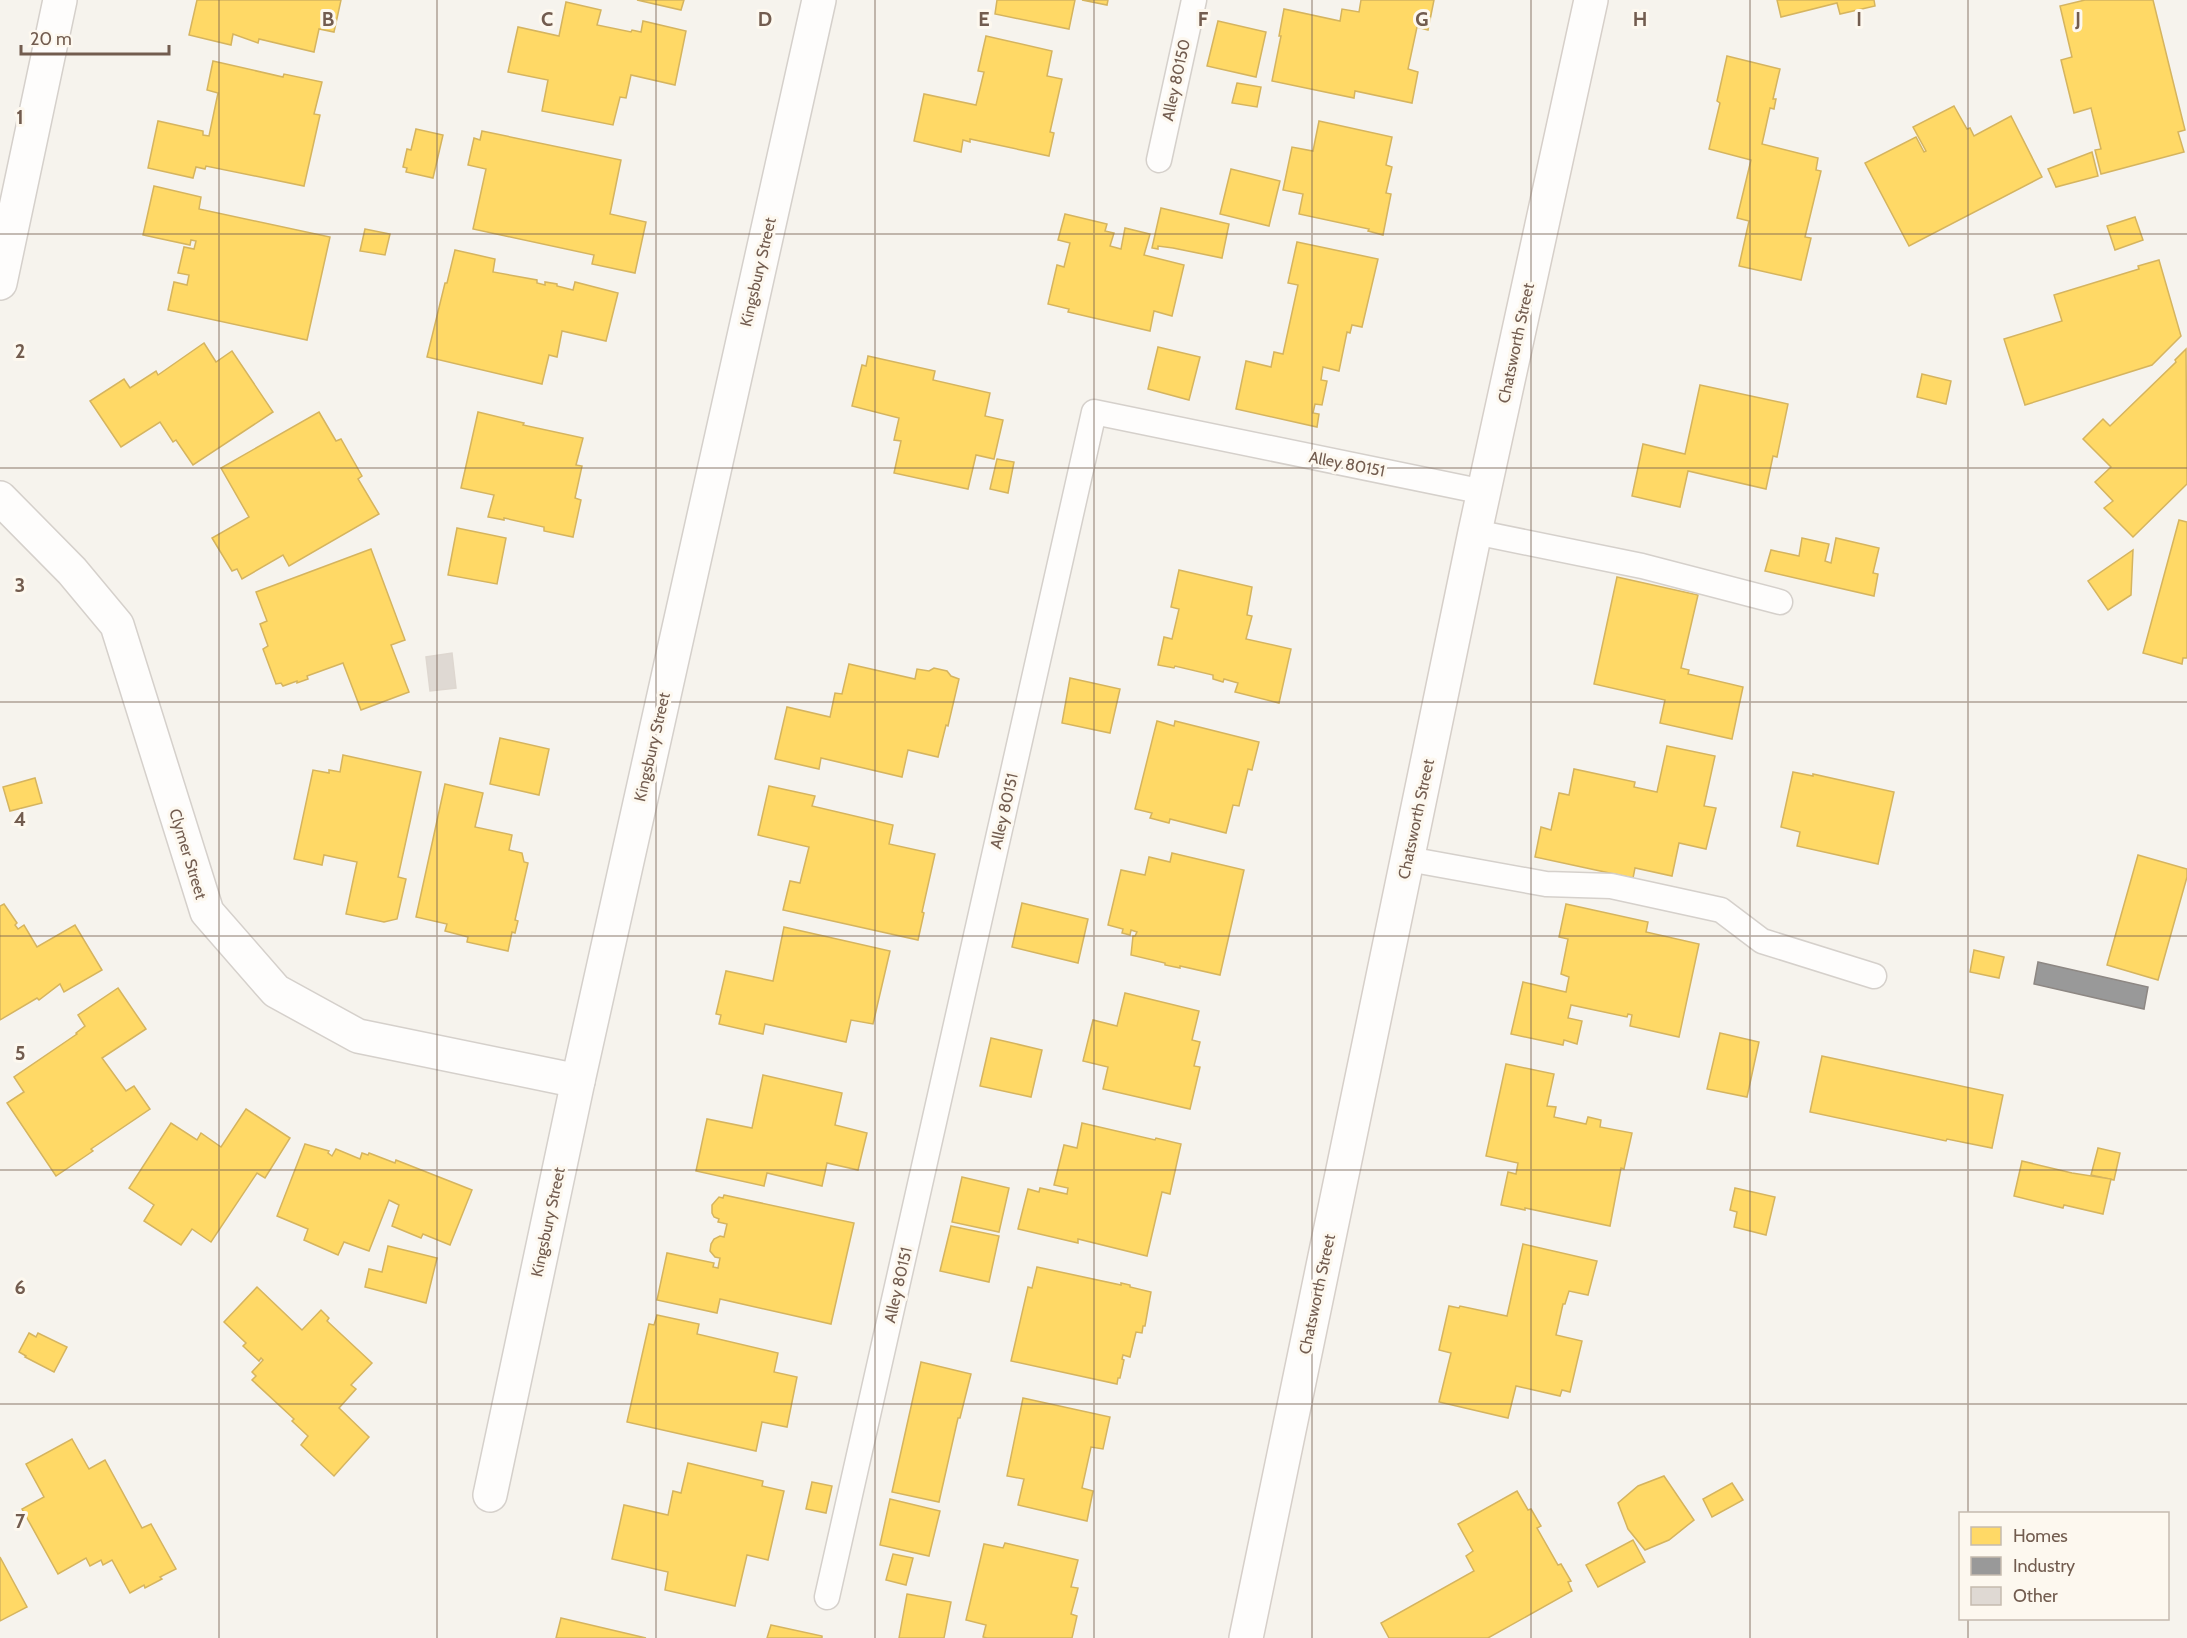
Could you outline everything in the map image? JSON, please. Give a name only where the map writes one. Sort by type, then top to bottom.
[{"type":"street","points":[[0,283],[60,0]]},
{"type":"street","name":"Kingsbury Street","points":[[490,1495],[578,1081],[819,0]]},
{"type":"street","name":"Chatsworth Street","points":[[1246,1638],[1475,532],[1591,0]]},
{"type":"street","name":"Clymer Street","points":[[0,498],[72,571],[117,625],[207,912],[276,991],[358,1036],[578,1081]]},
{"type":"lane","name":"Alley 80150","points":[[1159,160],[1194,0]]},
{"type":"lane","name":"Alley 80151","points":[[827,1597],[1094,412],[1484,492]]},
{"type":"lane","points":[[1475,532],[1642,566],[1780,602]]},
{"type":"lane","points":[[1408,859],[1546,884],[1611,886],[1721,910],[1762,941],[1874,976]]},
{"type":"building: Homes","points":[[197,0],[341,0],[334,32],[319,29],[314,52],[259,39],[258,43],[233,34],[231,45],[189,35]]},
{"type":"building: Homes","points":[[637,0],[684,0],[681,10]]},
{"type":"building: Homes","points":[[997,0],[1075,0],[1069,29],[995,14]]},
{"type":"building: Homes","points":[[1082,0],[1108,0],[1107,5]]},
{"type":"building: Homes","points":[[1361,0],[1434,0],[1428,30],[1417,27],[1408,69],[1418,72],[1412,103],[1355,91],[1354,98],[1272,81],[1284,9],[1340,21],[1342,9],[1359,12]]},
{"type":"building: Homes","points":[[1777,0],[1874,0],[1875,6],[1840,14],[1837,3],[1781,17]]},
{"type":"building: Homes","points":[[2085,0],[2153,0],[2185,130],[2178,132],[2184,152],[2101,174],[2095,150],[2101,149],[2091,108],[2074,113],[2061,60],[2072,57],[2060,6]]},
{"type":"building: Homes","points":[[566,2],[601,10],[597,25],[641,32],[643,21],[686,31],[675,85],[631,75],[626,98],[620,97],[613,125],[542,111],[548,80],[508,72],[518,27],[559,36]]},
{"type":"building: Homes","points":[[1218,21],[1266,32],[1256,77],[1207,66]]},
{"type":"building: Homes","points":[[986,36],[1052,51],[1047,76],[1062,79],[1050,132],[1054,133],[1049,156],[970,139],[970,142],[963,140],[961,152],[914,141],[924,94],[976,105],[984,72],[978,71]]},
{"type":"building: Homes","points":[[1727,56],[1780,69],[1773,99],[1776,99],[1774,109],[1770,108],[1762,144],[1818,158],[1816,170],[1821,171],[1805,237],[1811,238],[1801,280],[1739,266],[1749,221],[1737,218],[1751,160],[1709,149],[1720,103],[1717,101]]},
{"type":"building: Homes","points":[[213,61],[283,77],[284,74],[322,82],[314,114],[320,115],[304,186],[206,166],[205,169],[196,167],[193,178],[148,168],[158,121],[203,131],[203,135],[209,136],[218,93],[207,90]]},
{"type":"building: Homes","points":[[1237,83],[1261,87],[1257,107],[1232,103]]},
{"type":"building: Homes","points":[[1954,106],[1967,129],[1970,128],[1974,136],[2011,116],[2042,177],[1909,246],[1865,163],[1916,137],[1924,152],[1926,151],[1913,127]]},
{"type":"building: Homes","points":[[1319,121],[1392,137],[1386,165],[1392,167],[1386,193],[1391,194],[1383,235],[1368,231],[1369,229],[1299,214],[1303,194],[1283,190],[1292,147],[1313,151]]},
{"type":"building: Homes","points":[[416,129],[443,135],[433,178],[406,172],[407,168],[403,167],[407,149],[411,150]]},
{"type":"building: Homes","points":[[482,131],[621,160],[610,214],[646,222],[635,273],[592,264],[594,255],[473,229],[486,169],[468,165],[474,138],[480,140]]},
{"type":"building: Homes","points":[[2092,152],[2098,176],[2056,187],[2048,169]]},
{"type":"building: Homes","points":[[1231,169],[1280,181],[1269,226],[1220,214]]},
{"type":"building: Homes","points":[[154,186],[201,197],[199,209],[330,237],[307,340],[168,310],[174,282],[187,285],[189,275],[178,273],[184,247],[194,249],[196,241],[191,240],[190,245],[143,235]]},
{"type":"building: Homes","points":[[1161,208],[1229,224],[1222,258],[1173,248],[1158,246],[1158,249],[1152,248]]},
{"type":"building: Homes","points":[[1065,214],[1107,224],[1105,231],[1114,233],[1110,246],[1121,249],[1125,228],[1150,234],[1144,255],[1184,265],[1172,316],[1154,311],[1150,331],[1068,312],[1069,309],[1048,304],[1057,265],[1064,267],[1070,243],[1058,240]]},
{"type":"building: Homes","points":[[2135,217],[2143,240],[2115,250],[2107,226]]},
{"type":"building: Homes","points":[[365,229],[390,234],[385,255],[360,251]]},
{"type":"building: Homes","points":[[1297,242],[1378,259],[1362,327],[1352,325],[1350,333],[1347,332],[1339,371],[1323,367],[1321,380],[1327,381],[1322,405],[1315,404],[1313,413],[1319,414],[1317,427],[1236,409],[1246,361],[1271,367],[1274,352],[1283,354],[1298,285],[1288,283]]},
{"type":"building: Homes","points":[[455,250],[495,259],[493,272],[537,280],[537,283],[545,285],[545,282],[557,284],[557,286],[573,290],[575,282],[618,293],[606,341],[562,331],[557,357],[549,355],[542,384],[427,357]]},
{"type":"building: Homes","points":[[2159,260],[2181,336],[2152,365],[2025,405],[2004,339],[2062,321],[2054,295],[2139,269],[2138,266]]},
{"type":"building: Homes","points":[[204,343],[216,362],[232,351],[273,412],[193,465],[176,440],[173,442],[160,422],[121,447],[90,401],[124,379],[130,388],[156,371],[158,375]]},
{"type":"building: Homes","points":[[1158,347],[1200,357],[1189,400],[1148,389]]},
{"type":"building: Homes","points":[[2186,349],[2187,484],[2133,537],[2104,508],[2113,501],[2095,482],[2111,467],[2083,439],[2103,419],[2110,426],[2176,362],[2175,360]]},
{"type":"building: Homes","points":[[868,356],[935,371],[933,380],[990,393],[985,416],[1003,420],[994,459],[976,455],[968,489],[894,473],[901,441],[894,440],[899,418],[852,406],[862,365],[866,366]]},
{"type":"building: Homes","points":[[1922,374],[1951,381],[1946,404],[1917,397]]},
{"type":"building: Homes","points":[[1700,385],[1788,404],[1777,457],[1773,456],[1766,489],[1688,471],[1680,507],[1632,496],[1643,444],[1685,454]]},
{"type":"building: Homes","points":[[319,412],[336,441],[341,439],[362,476],[358,479],[379,514],[289,566],[283,555],[242,579],[237,569],[232,571],[212,538],[249,517],[221,468]]},
{"type":"building: Homes","points":[[478,412],[524,423],[523,425],[583,438],[576,465],[582,466],[575,498],[581,500],[573,537],[544,531],[544,527],[504,518],[504,520],[488,517],[494,495],[461,488]]},
{"type":"building: Homes","points":[[997,459],[1014,462],[1008,493],[990,489]]},
{"type":"building: Homes","points":[[2179,520],[2187,522],[2187,658],[2183,658],[2182,664],[2143,653]]},
{"type":"building: Homes","points":[[457,528],[506,538],[497,584],[448,575]]},
{"type":"building: Homes","points":[[1802,538],[1829,544],[1825,561],[1831,563],[1836,538],[1879,548],[1873,573],[1878,574],[1874,596],[1765,571],[1771,550],[1799,556]]},
{"type":"building: Homes","points":[[371,549],[405,640],[391,645],[409,692],[361,710],[343,663],[307,676],[308,679],[297,683],[297,681],[283,686],[281,683],[276,684],[263,649],[268,646],[260,624],[267,621],[256,592]]},
{"type":"building: Homes","points":[[2133,550],[2131,595],[2108,610],[2088,581]]},
{"type":"building: Homes","points":[[1179,570],[1252,587],[1247,615],[1252,616],[1246,639],[1291,649],[1279,703],[1235,692],[1238,683],[1213,679],[1213,675],[1175,666],[1174,668],[1158,665],[1164,637],[1172,639],[1179,609],[1171,607]]},
{"type":"building: Homes","points":[[1617,577],[1698,595],[1681,668],[1689,670],[1688,674],[1743,687],[1732,739],[1660,723],[1665,700],[1594,684]]},
{"type":"building: Homes","points":[[849,664],[915,679],[917,669],[929,671],[934,668],[947,671],[951,676],[959,679],[938,757],[908,750],[902,777],[821,758],[819,769],[775,759],[787,707],[830,717],[835,693],[842,694]]},
{"type":"building: Homes","points":[[1070,678],[1120,689],[1110,733],[1062,723]]},
{"type":"building: Homes","points":[[1157,721],[1174,726],[1175,721],[1259,742],[1252,770],[1248,769],[1239,806],[1233,805],[1226,833],[1170,819],[1169,823],[1150,818],[1152,813],[1135,809]]},
{"type":"building: Homes","points":[[500,738],[549,749],[539,795],[490,784]]},
{"type":"building: Homes","points":[[1667,746],[1715,756],[1704,806],[1716,808],[1706,849],[1679,843],[1672,876],[1635,868],[1633,878],[1535,857],[1541,827],[1551,830],[1559,793],[1569,795],[1574,769],[1635,782],[1634,787],[1657,792]]},
{"type":"building: Homes","points":[[343,755],[421,772],[398,877],[406,879],[397,919],[384,922],[346,914],[357,862],[324,855],[322,865],[294,859],[313,770],[329,773],[329,770],[340,772]]},
{"type":"building: Homes","points":[[1793,772],[1813,776],[1813,774],[1894,792],[1878,864],[1797,846],[1800,832],[1781,827]]},
{"type":"building: Homes","points":[[35,778],[42,803],[10,811],[3,787]]},
{"type":"building: Homes","points":[[445,784],[483,793],[475,827],[512,835],[509,850],[522,853],[524,862],[528,863],[515,920],[518,921],[515,933],[512,932],[508,951],[467,942],[468,937],[445,931],[447,924],[416,917]]},
{"type":"building: Homes","points":[[769,786],[815,796],[812,806],[893,825],[889,844],[935,854],[918,940],[783,910],[790,881],[800,883],[809,847],[758,835]]},
{"type":"building: Homes","points":[[1172,853],[1244,870],[1220,975],[1165,965],[1165,963],[1131,955],[1133,936],[1137,932],[1131,930],[1130,935],[1122,933],[1123,929],[1108,925],[1121,870],[1145,875],[1149,857],[1170,862]]},
{"type":"building: Homes","points":[[2138,855],[2187,869],[2187,877],[2158,980],[2107,965]]},
{"type":"building: Homes","points":[[1022,903],[1088,919],[1078,963],[1012,947]]},
{"type":"building: Homes","points":[[4,904],[17,923],[15,925],[18,929],[24,925],[37,947],[75,925],[102,970],[64,992],[60,984],[39,1000],[37,998],[0,1020],[0,906]]},
{"type":"building: Homes","points":[[1566,904],[1648,922],[1646,932],[1699,944],[1679,1037],[1630,1026],[1632,1015],[1628,1014],[1627,1017],[1571,1005],[1568,1018],[1582,1021],[1577,1044],[1564,1040],[1563,1045],[1511,1034],[1523,982],[1566,992],[1569,977],[1561,974],[1568,939],[1559,937]]},
{"type":"building: Homes","points":[[784,927],[890,951],[873,1024],[851,1020],[846,1042],[765,1024],[763,1034],[719,1024],[721,1015],[716,1014],[726,971],[773,981]]},
{"type":"building: Homes","points":[[1974,950],[2004,957],[1999,978],[1970,972]]},
{"type":"building: Homes","points":[[118,988],[146,1029],[102,1058],[126,1091],[134,1086],[150,1109],[56,1176],[7,1103],[24,1092],[14,1077],[77,1034],[85,1026],[78,1015]]},
{"type":"building: Homes","points":[[1125,993],[1199,1011],[1192,1040],[1200,1042],[1194,1066],[1200,1067],[1190,1109],[1103,1089],[1108,1067],[1083,1061],[1093,1020],[1117,1026]]},
{"type":"building: Homes","points":[[1720,1033],[1759,1042],[1747,1097],[1707,1089]]},
{"type":"building: Homes","points":[[991,1038],[1042,1050],[1031,1097],[980,1086]]},
{"type":"building: Homes","points":[[1822,1056],[2003,1095],[1992,1148],[1947,1139],[1946,1141],[1810,1112]]},
{"type":"building: Homes","points":[[1506,1064],[1554,1074],[1547,1106],[1556,1107],[1554,1117],[1586,1124],[1588,1117],[1601,1120],[1600,1127],[1632,1133],[1624,1169],[1621,1168],[1610,1226],[1501,1205],[1508,1172],[1516,1174],[1518,1163],[1486,1156]]},
{"type":"building: Homes","points":[[763,1075],[842,1093],[835,1125],[867,1133],[858,1170],[827,1163],[822,1186],[767,1173],[764,1186],[696,1171],[707,1119],[752,1128]]},
{"type":"building: Homes","points":[[246,1109],[290,1138],[265,1178],[257,1173],[211,1242],[192,1229],[181,1245],[144,1221],[154,1205],[129,1188],[171,1123],[197,1140],[201,1133],[221,1147]]},
{"type":"building: Homes","points":[[1082,1123],[1181,1144],[1170,1194],[1162,1192],[1147,1256],[1078,1239],[1078,1243],[1018,1229],[1028,1189],[1039,1192],[1040,1188],[1067,1194],[1068,1188],[1054,1185],[1064,1145],[1077,1148]]},
{"type":"building: Homes","points":[[305,1144],[329,1151],[328,1153],[332,1156],[336,1149],[360,1159],[362,1153],[368,1155],[369,1153],[395,1163],[396,1160],[472,1190],[450,1245],[423,1234],[421,1238],[392,1226],[399,1205],[389,1200],[369,1251],[344,1242],[338,1255],[304,1240],[308,1229],[277,1216]]},
{"type":"building: Homes","points":[[2098,1148],[2120,1153],[2114,1180],[2091,1175]]},
{"type":"building: Homes","points":[[2022,1161],[2072,1173],[2111,1179],[2103,1214],[2064,1205],[2063,1208],[2014,1196]]},
{"type":"building: Homes","points":[[962,1177],[1009,1188],[999,1232],[952,1222]]},
{"type":"building: Homes","points":[[1735,1188],[1775,1197],[1766,1235],[1734,1227],[1737,1212],[1730,1210]]},
{"type":"building: Homes","points":[[724,1195],[854,1223],[831,1324],[720,1299],[717,1313],[657,1300],[667,1253],[714,1263],[713,1267],[718,1268],[720,1258],[715,1257],[710,1251],[711,1244],[714,1239],[724,1237],[727,1224],[718,1222],[719,1219],[714,1217],[712,1205]]},
{"type":"building: Homes","points":[[951,1226],[999,1236],[989,1282],[940,1271]]},
{"type":"building: Homes","points":[[1523,1244],[1597,1261],[1588,1295],[1569,1291],[1565,1304],[1563,1304],[1556,1335],[1582,1341],[1570,1392],[1562,1390],[1560,1396],[1516,1386],[1508,1418],[1439,1402],[1451,1353],[1439,1350],[1449,1306],[1459,1308],[1460,1306],[1507,1316]]},
{"type":"building: Homes","points":[[388,1246],[437,1258],[426,1303],[365,1287],[369,1269],[382,1272]]},
{"type":"building: Homes","points":[[1037,1267],[1121,1285],[1121,1283],[1151,1292],[1145,1326],[1143,1326],[1142,1333],[1136,1332],[1130,1357],[1123,1355],[1124,1360],[1117,1384],[1011,1361],[1028,1287],[1032,1288]]},
{"type":"building: Homes","points":[[257,1287],[302,1330],[321,1310],[329,1318],[327,1321],[372,1363],[351,1385],[356,1389],[339,1408],[369,1437],[334,1476],[301,1445],[308,1436],[292,1421],[294,1419],[252,1380],[256,1376],[252,1372],[263,1360],[261,1358],[259,1361],[243,1346],[246,1343],[224,1322]]},
{"type":"building: Homes","points":[[657,1315],[699,1324],[697,1334],[778,1353],[774,1372],[797,1377],[787,1427],[762,1422],[756,1451],[627,1422],[649,1324],[654,1325]]},
{"type":"building: Homes","points":[[29,1333],[36,1337],[38,1333],[67,1347],[54,1372],[19,1352]]},
{"type":"building: Homes","points":[[921,1362],[971,1374],[960,1418],[958,1418],[939,1502],[892,1492]]},
{"type":"building: Homes","points":[[1023,1398],[1110,1417],[1103,1449],[1091,1447],[1082,1488],[1093,1491],[1087,1521],[1018,1505],[1024,1479],[1007,1476]]},
{"type":"building: Homes","points":[[72,1439],[89,1469],[105,1460],[142,1528],[151,1524],[176,1569],[145,1588],[144,1585],[130,1593],[112,1560],[103,1565],[101,1560],[90,1566],[86,1558],[58,1574],[22,1509],[44,1497],[26,1464]]},
{"type":"building: Homes","points":[[688,1463],[763,1481],[762,1486],[784,1491],[768,1560],[747,1555],[735,1606],[665,1590],[668,1572],[612,1559],[624,1505],[668,1515],[673,1491],[681,1493]]},
{"type":"building: Homes","points":[[1664,1476],[1694,1520],[1669,1540],[1645,1550],[1628,1529],[1618,1503],[1638,1486]]},
{"type":"building: Homes","points":[[812,1482],[832,1486],[826,1513],[806,1509]]},
{"type":"building: Homes","points":[[1732,1483],[1743,1500],[1712,1517],[1703,1499]]},
{"type":"building: Homes","points":[[1517,1491],[1541,1526],[1537,1528],[1558,1565],[1561,1564],[1571,1581],[1568,1582],[1572,1591],[1488,1638],[1389,1638],[1381,1623],[1474,1571],[1466,1556],[1473,1551],[1458,1524]]},
{"type":"building: Homes","points":[[890,1499],[940,1511],[929,1556],[880,1545]]},
{"type":"building: Homes","points":[[1633,1540],[1645,1562],[1598,1587],[1586,1565]]},
{"type":"building: Homes","points":[[1005,1543],[1078,1560],[1071,1587],[1078,1588],[1071,1614],[1077,1616],[1072,1638],[987,1638],[983,1637],[986,1625],[966,1620],[984,1544],[1003,1548]]},
{"type":"building: Homes","points":[[893,1554],[913,1558],[906,1585],[886,1580]]},
{"type":"building: Homes","points":[[0,1557],[27,1607],[0,1621]]},
{"type":"building: Homes","points":[[907,1594],[951,1602],[944,1638],[899,1638]]},
{"type":"building: Homes","points":[[561,1618],[646,1638],[556,1638]]},
{"type":"building: Homes","points":[[771,1625],[822,1636],[822,1638],[767,1638]]},
{"type":"building: Industry","points":[[2038,962],[2148,987],[2144,1009],[2034,984]]},
{"type":"building: Other","points":[[452,653],[456,688],[430,691],[426,657]]}]
